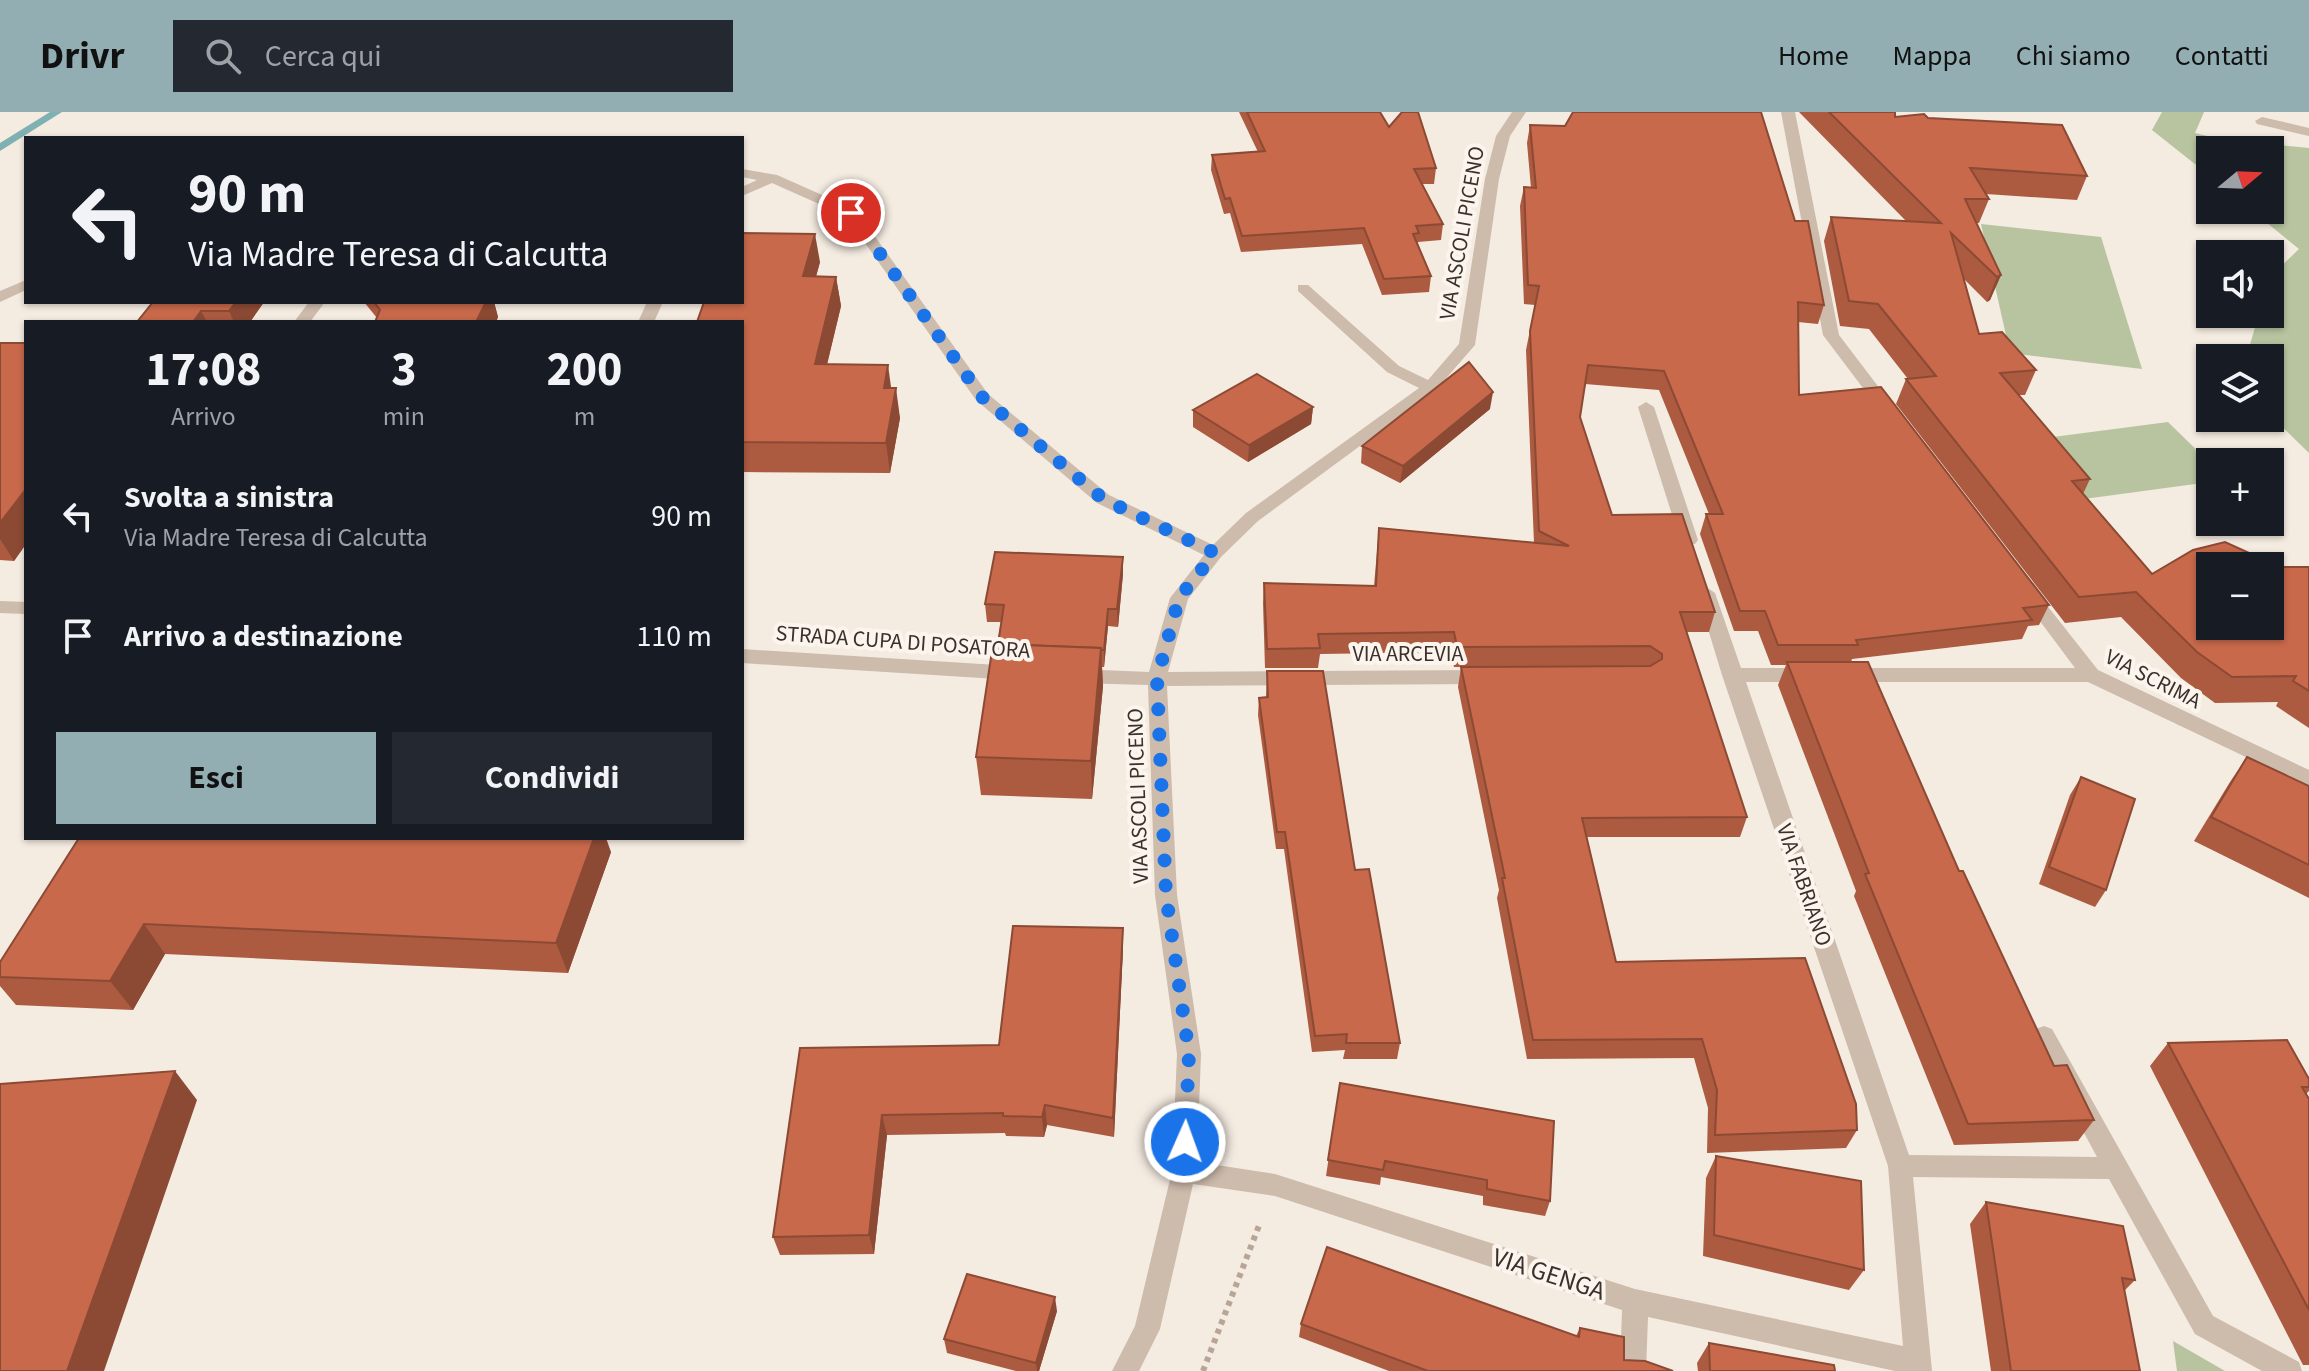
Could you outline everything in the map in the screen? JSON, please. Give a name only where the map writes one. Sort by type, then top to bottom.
[{"type":"street","name":"VIA ASCOLI PICENO","points":[[1125,1371],[1147,1329],[1184,1171],[1189,1054],[1166,895],[1157,679],[1179,598],[1215,553],[1252,517],[1430,387],[1467,345],[1492,179],[1503,136],[1519,112]]},
{"type":"street","points":[[1788,112],[1831,335],[1898,424]]},
{"type":"street","points":[[2262,121],[2309,132]]},
{"type":"street","points":[[744,173],[772,178],[851,213],[982,397],[1103,499],[1215,553]]},
{"type":"street","points":[[744,191],[772,178]]},
{"type":"street","points":[[0,297],[24,285]]},
{"type":"street","points":[[1303,288],[1393,369],[1430,387]]},
{"type":"street","name":"VIA FABRIANO","points":[[1646,407],[1732,675],[1900,1166],[1919,1367]]},
{"type":"street","name":"VIA SCRIMA","points":[[2015,576],[2091,675],[2309,779]]},
{"type":"street","points":[[0,607],[24,608]]},
{"type":"street","name":"STRADA CUPA DI POSATORA","points":[[744,656],[1029,674]]},
{"type":"street","points":[[1061,675],[1157,679]]},
{"type":"street","points":[[1732,675],[2091,675]]},
{"type":"street","name":"VIA ARCEVIA","points":[[1157,679],[1503,677]]},
{"type":"street","points":[[2044,1036],[2204,1325],[2289,1371]]},
{"type":"street","points":[[1900,1166],[2116,1168]]},
{"type":"street","name":"VIA GENGA","points":[[1184,1171],[1275,1185],[1635,1302],[1919,1367]]},
{"type":"street","points":[[1633,1371],[1635,1302]]},
{"type":"path","points":[[1203,1371],[1275,1185]]},
{"type":"green space","points":[[2162,112],[2204,112],[2195,133],[2207,136],[2196,136],[2196,165],[2152,130]]},
{"type":"green space","points":[[2284,146],[2309,148],[2309,453],[2284,429],[2284,344],[2250,344],[2255,328],[2284,328],[2284,263],[2299,249],[2268,224],[2284,224]]},
{"type":"green space","points":[[1981,224],[2101,237],[2142,369],[2010,353]]},
{"type":"green space","points":[[2168,422],[2196,449],[2196,484],[2084,499],[2030,440]]},
{"type":"green space","points":[[2173,1341],[2225,1371],[2177,1371]]},
{"type":"building","points":[[1247,112],[1380,112],[1389,127],[1402,112],[1418,112],[1436,168],[1414,169],[1443,224],[1416,226],[1419,233],[1413,234],[1431,276],[1384,279],[1364,228],[1242,236],[1230,198],[1225,199],[1212,155],[1265,151]]},
{"type":"building","points":[[1573,112],[1761,112],[1795,221],[1808,221],[1824,305],[1798,302],[1799,395],[1881,387],[2049,605],[2023,608],[2032,620],[1856,640],[1858,645],[1778,645],[1765,611],[1740,611],[1706,514],[1723,514],[1664,371],[1588,365],[1580,417],[1612,515],[1682,514],[1715,612],[1680,612],[1747,817],[1582,818],[1616,962],[1805,958],[1856,1104],[1857,1130],[1715,1135],[1717,1090],[1702,1039],[1533,1040],[1502,878],[1505,878],[1461,667],[1650,666],[1662,659],[1662,654],[1650,646],[1457,647],[1454,632],[1318,634],[1320,648],[1267,649],[1264,583],[1376,586],[1379,528],[1569,546],[1539,531],[1530,331],[1539,286],[1528,285],[1524,187],[1536,188],[1530,125],[1565,126]]},
{"type":"building","points":[[1829,112],[1895,112],[1895,117],[1924,114],[1928,118],[2062,125],[2087,176],[1970,168],[1989,199],[1965,199],[2001,275],[1997,277],[1951,233],[1979,334],[2002,332],[2036,370],[2000,373],[2090,479],[2072,481],[2152,574],[2193,550],[2225,542],[2247,552],[2196,552],[2196,640],[2284,640],[2284,567],[2309,567],[2309,691],[2293,681],[2296,676],[2232,677],[2197,652],[2136,592],[2079,597],[1906,379],[1936,376],[1878,304],[1849,301],[1831,217],[1941,223]]},
{"type":"building","points":[[744,233],[815,234],[803,276],[836,277],[815,364],[888,365],[884,388],[896,388],[886,443],[744,442],[744,320],[698,320],[703,304],[744,304]]},
{"type":"building","points":[[151,304],[234,304],[229,311],[201,311],[194,320],[139,320]]},
{"type":"building","points":[[376,304],[485,304],[477,320],[376,320],[380,310]]},
{"type":"building","points":[[0,343],[24,343],[24,492],[0,523]]},
{"type":"building","points":[[1469,362],[1493,392],[1403,466],[1362,446]]},
{"type":"building","points":[[1257,374],[1313,407],[1249,445],[1193,410]]},
{"type":"building","points":[[995,552],[1123,557],[1117,609],[1108,609],[1104,650],[998,644],[1004,605],[985,604]]},
{"type":"building","points":[[993,644],[1101,648],[1091,761],[976,757]]},
{"type":"building","points":[[1787,662],[1868,662],[1959,871],[1963,871],[2054,1066],[2067,1065],[2094,1120],[1968,1124],[1865,874],[1869,873]]},
{"type":"building","points":[[1267,671],[1323,671],[1355,870],[1369,869],[1400,1043],[1346,1043],[1347,1034],[1315,1036],[1285,832],[1277,832],[1259,698],[1268,697]]},
{"type":"building","points":[[2247,757],[2309,786],[2309,865],[2211,817]]},
{"type":"building","points":[[2081,777],[2135,799],[2106,890],[2049,867]]},
{"type":"building","points":[[78,840],[593,840],[556,943],[144,924],[110,981],[0,977],[0,962]]},
{"type":"building","points":[[1013,926],[1123,928],[1113,1118],[1045,1105],[1042,1117],[1003,1116],[1003,1113],[882,1115],[869,1235],[773,1237],[800,1048],[999,1045]]},
{"type":"building","points":[[2287,1040],[2309,1079],[2309,1087],[2302,1087],[2309,1099],[2309,1310],[2168,1043]]},
{"type":"building","points":[[175,1071],[67,1371],[0,1371],[0,1084]]},
{"type":"building","points":[[1340,1083],[1554,1121],[1550,1201],[1487,1189],[1487,1180],[1385,1161],[1383,1170],[1328,1160]]},
{"type":"building","points":[[1716,1156],[1861,1181],[1864,1270],[1714,1235]]},
{"type":"building","points":[[1986,1202],[2123,1226],[2135,1280],[2122,1278],[2140,1371],[2011,1371]]},
{"type":"building","points":[[1327,1247],[1579,1337],[1580,1328],[1624,1337],[1624,1360],[1645,1361],[1673,1371],[1428,1371],[1301,1324]]},
{"type":"building","points":[[967,1274],[1055,1297],[1036,1363],[944,1339]]},
{"type":"building","points":[[1709,1343],[1834,1365],[1835,1371],[1710,1371]]},
{"type":"waterway","points":[[0,148],[57,112]]},
{"type":"route","points":[[851,213],[982,397],[1103,499],[1215,553],[1179,598],[1157,679],[1166,895],[1189,1054],[1185,1142]]}]
